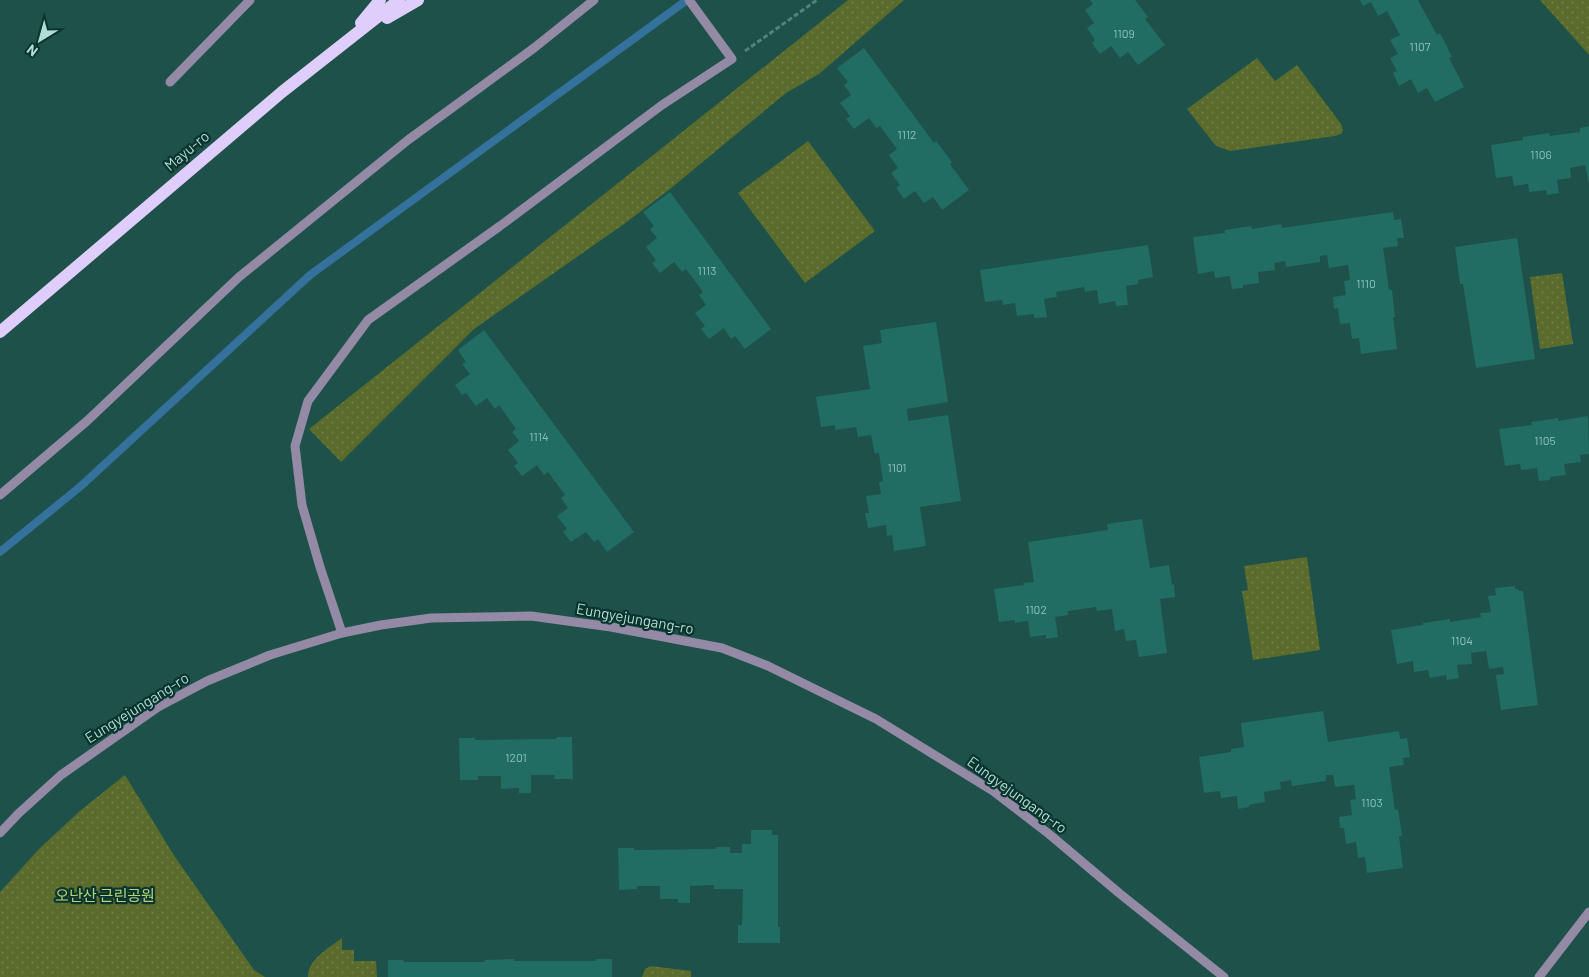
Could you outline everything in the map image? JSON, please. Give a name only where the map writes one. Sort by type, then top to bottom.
[{"type":"main road","points":[[344,44],[380,0]]},
{"type":"main road","name":"Mayu-ro","points":[[0,332],[274,98],[399,0]]},
{"type":"main road","points":[[344,44],[418,0]]},
{"type":"street","points":[[170,82],[250,0]]},
{"type":"street","points":[[0,495],[87,421],[239,277],[408,140],[534,48],[594,0]]},
{"type":"street","points":[[342,633],[302,505],[295,446],[308,401],[368,320],[500,226],[662,105],[732,60],[689,0]]},
{"type":"street","name":"Eungyejungang-ro","points":[[0,833],[18,813],[61,775],[158,707],[207,681],[270,655],[342,633],[381,625],[431,618],[531,616],[611,627],[734,652],[777,670],[876,718],[994,791],[1050,834],[1119,893],[1224,977]]},
{"type":"street","points":[[1539,977],[1589,912]]},
{"type":"path","points":[[732,60],[818,0]]},
{"type":"green space","points":[[848,0],[904,0],[819,74],[786,93],[670,189],[624,224],[474,329],[341,462],[309,429]]},
{"type":"green space","points":[[1540,0],[1589,0],[1589,55]]},
{"type":"green space","points":[[1257,58],[1275,81],[1297,65],[1341,124],[1343,130],[1341,134],[1230,151],[1216,146],[1187,109]]},
{"type":"green space","points":[[808,141],[875,231],[805,283],[738,193]]},
{"type":"green space","points":[[1562,273],[1573,344],[1540,349],[1530,277]]},
{"type":"green space","points":[[1307,557],[1320,650],[1253,660],[1242,591],[1248,590],[1244,566]]},
{"type":"green space","name":"오난산 근린공원","points":[[125,775],[173,854],[254,970],[265,977],[0,977],[0,892],[40,848],[81,810]]},
{"type":"green space","points":[[342,938],[342,950],[354,950],[354,961],[376,961],[377,977],[308,977],[311,965],[315,959]]},
{"type":"green space","points":[[651,966],[691,971],[691,977],[642,977],[645,969]]},
{"type":"building","points":[[1090,0],[1135,0],[1148,17],[1145,19],[1165,45],[1138,65],[1128,52],[1120,58],[1111,46],[1100,54],[1092,43],[1095,40],[1087,28],[1094,23],[1085,10],[1093,4]]},
{"type":"building","points":[[1360,0],[1418,0],[1437,35],[1440,33],[1452,57],[1449,58],[1464,87],[1435,102],[1427,88],[1418,93],[1411,79],[1399,86],[1393,73],[1397,71],[1390,58],[1398,54],[1390,40],[1400,35],[1387,11],[1378,16],[1371,2],[1363,6]]},
{"type":"building","points":[[864,48],[934,143],[936,141],[952,162],[950,164],[969,190],[942,210],[933,197],[924,203],[915,191],[904,199],[896,188],[900,185],[891,173],[898,168],[889,155],[897,149],[880,126],[876,128],[869,118],[854,129],[846,119],[850,116],[840,103],[851,95],[844,85],[848,82],[837,68]]},
{"type":"building","points":[[1589,126],[1589,184],[1585,165],[1570,168],[1571,178],[1557,180],[1559,193],[1547,195],[1546,190],[1529,192],[1528,184],[1514,186],[1512,176],[1496,178],[1491,145],[1523,140],[1523,137],[1549,133],[1550,136],[1580,132],[1580,128]]},
{"type":"building","points":[[670,192],[771,329],[745,349],[735,336],[731,339],[724,328],[709,339],[701,329],[705,326],[695,313],[706,305],[699,295],[703,292],[686,269],[682,272],[674,262],[660,273],[652,263],[656,260],[646,247],[657,238],[650,229],[654,226],[643,212]]},
{"type":"building","points":[[1393,212],[1394,220],[1401,219],[1404,238],[1397,238],[1398,246],[1383,248],[1389,290],[1392,290],[1397,349],[1361,354],[1359,338],[1352,339],[1350,323],[1340,324],[1338,308],[1334,309],[1333,297],[1346,295],[1344,281],[1350,280],[1348,265],[1329,268],[1327,255],[1320,256],[1320,262],[1286,267],[1285,261],[1274,263],[1275,270],[1258,272],[1259,283],[1243,285],[1243,288],[1232,289],[1230,276],[1215,278],[1214,271],[1198,274],[1193,237],[1225,233],[1225,230],[1251,226],[1252,229],[1281,224],[1282,228]]},
{"type":"building","points":[[1517,238],[1535,359],[1476,368],[1463,284],[1460,284],[1455,247]]},
{"type":"building","points":[[1148,245],[1153,277],[1138,280],[1138,284],[1126,286],[1128,305],[1116,306],[1115,301],[1099,304],[1097,290],[1085,292],[1084,287],[1056,292],[1057,297],[1044,299],[1047,317],[1034,318],[1034,314],[1017,316],[1015,303],[1003,305],[1002,300],[985,302],[980,270]]},
{"type":"building","points":[[936,322],[948,402],[907,409],[908,421],[948,415],[961,501],[920,507],[926,546],[894,551],[892,535],[887,536],[886,525],[868,528],[865,513],[869,513],[866,496],[881,494],[879,482],[883,481],[879,453],[875,454],[871,435],[858,437],[856,427],[835,430],[835,425],[821,427],[816,397],[870,389],[863,346],[882,343],[880,330]]},
{"type":"building","points":[[484,330],[634,532],[607,552],[598,539],[594,542],[586,532],[571,542],[563,532],[567,529],[557,516],[568,508],[561,498],[565,495],[548,472],[544,475],[537,465],[522,476],[514,466],[518,463],[508,450],[519,441],[512,432],[516,429],[499,405],[495,409],[487,398],[476,406],[466,393],[462,395],[455,385],[470,374],[462,364],[466,362],[458,350]]},
{"type":"building","points":[[1588,416],[1589,454],[1580,455],[1581,462],[1564,464],[1566,475],[1550,477],[1550,480],[1539,481],[1537,468],[1521,470],[1520,464],[1505,466],[1499,429],[1532,425],[1531,422],[1558,418],[1558,421]]},
{"type":"building","points":[[1142,519],[1150,568],[1169,565],[1172,585],[1174,584],[1175,597],[1160,599],[1167,653],[1139,657],[1136,640],[1126,641],[1124,629],[1115,631],[1112,609],[1097,611],[1096,607],[1068,611],[1068,615],[1055,617],[1058,637],[1046,639],[1046,635],[1030,637],[1028,621],[1015,623],[1015,620],[999,622],[994,589],[1034,582],[1028,542],[1108,530],[1107,524]]},
{"type":"building","points":[[1515,586],[1515,589],[1523,591],[1538,705],[1501,710],[1496,675],[1504,674],[1503,667],[1489,669],[1486,651],[1471,653],[1472,664],[1457,665],[1459,678],[1447,680],[1446,675],[1430,678],[1428,670],[1414,672],[1413,661],[1397,664],[1391,630],[1450,619],[1450,622],[1481,617],[1480,613],[1491,612],[1488,596],[1496,595],[1495,588]]},
{"type":"building","points":[[1323,711],[1328,742],[1399,731],[1400,739],[1407,738],[1410,757],[1403,758],[1404,765],[1389,767],[1395,810],[1398,809],[1402,836],[1399,836],[1403,868],[1367,873],[1365,857],[1358,858],[1356,842],[1346,844],[1344,828],[1340,828],[1339,817],[1352,815],[1350,800],[1356,799],[1354,785],[1335,787],[1333,775],[1326,775],[1326,781],[1292,786],[1291,780],[1280,782],[1281,789],[1264,792],[1265,802],[1238,809],[1237,796],[1221,798],[1220,791],[1204,793],[1199,757],[1231,752],[1231,749],[1244,747],[1241,723]]},
{"type":"building","points":[[557,737],[572,737],[573,779],[554,779],[555,775],[531,775],[531,793],[519,793],[519,788],[501,789],[501,776],[478,776],[478,780],[460,780],[459,738],[475,738],[475,740],[556,739]]},
{"type":"building","points":[[751,830],[772,830],[772,835],[778,835],[778,927],[780,927],[780,943],[738,943],[738,925],[742,925],[743,889],[714,889],[714,885],[690,886],[690,903],[678,903],[678,899],[660,899],[660,886],[637,886],[637,889],[619,890],[618,848],[634,848],[634,850],[716,849],[716,847],[730,847],[730,853],[742,853],[742,844],[751,844]]},
{"type":"building","points":[[515,959],[514,961],[596,961],[596,959],[612,959],[612,977],[388,977],[388,960],[403,960],[404,962],[485,962],[485,960]]},
{"type":"waterway","points":[[0,552],[81,486],[310,275],[687,0]]}]
